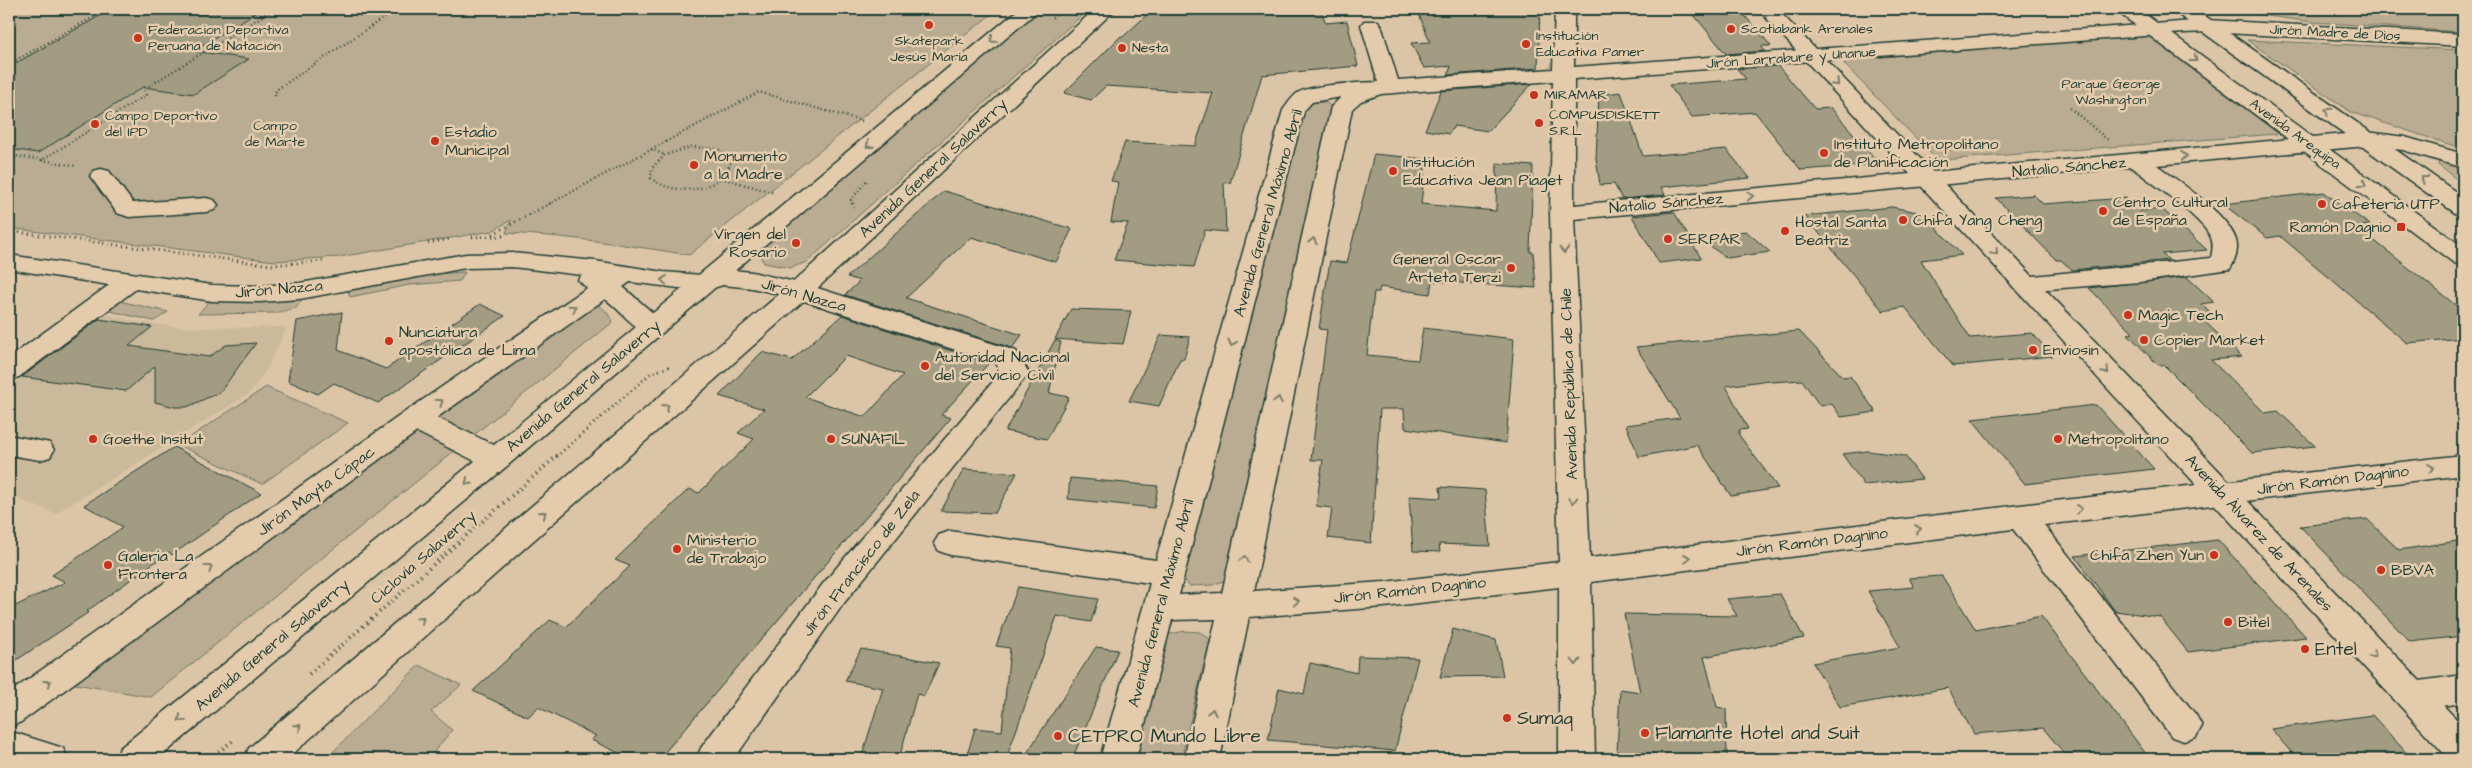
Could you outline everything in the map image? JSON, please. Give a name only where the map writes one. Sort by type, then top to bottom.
[{"type":"street","name":"Avenida General Salaverry","points":[[133,759],[496,459],[1030,9]]},
{"type":"street","name":"Avenida General Salaverry","points":[[262,759],[799,290],[1106,9]]},
{"type":"street","name":"Avenida República de Chile","points":[[1564,9],[1562,212],[1575,572],[1577,759]]},
{"type":"street","name":"Avenida Álvarez de Arenales","points":[[1767,9],[2463,750]]},
{"type":"street","name":"Avenida Arequipa","points":[[2126,9],[2463,258]]},
{"type":"street","points":[[2183,9],[2463,208]]},
{"type":"street","points":[[1202,759],[1342,107],[1354,97],[1382,88],[1371,26]]},
{"type":"street","name":"Jirón Larrabure y Unanue","points":[[1382,88],[2207,26]]},
{"type":"street","name":"Jirón Madre de Dios","points":[[2207,26],[2463,40]]},
{"type":"street","name":"Avenida General Máximo Abril","points":[[1118,759],[1296,105],[1305,97],[1318,93],[1382,88]]},
{"type":"street","points":[[1296,105],[1320,101],[1342,107]]},
{"type":"street","points":[[2367,139],[2405,144],[2463,160]]},
{"type":"street","name":"Natalio Sánchez","points":[[1562,212],[2367,139]]},
{"type":"street","points":[[2023,283],[2140,274],[2221,264],[2225,252],[2223,237],[2208,220],[2138,160]]},
{"type":"street","points":[[101,176],[125,208],[129,210],[206,205]]},
{"type":"street","name":"Jirón Nazca","points":[[9,262],[212,293],[260,294],[300,291],[466,262],[512,260],[550,264],[616,280],[704,283],[722,278],[752,280],[799,290],[1006,358],[1015,372]]},
{"type":"street","points":[[9,371],[132,280]]},
{"type":"street","name":"Jirón Nazca","points":[[616,280],[631,304],[653,327]]},
{"type":"street","name":"Jirón Mayta Cápac","points":[[9,712],[415,419],[616,280]]},
{"type":"street","name":"Jirón Francisco de Zela","points":[[714,759],[833,594],[1015,372]]},
{"type":"street","points":[[415,419],[496,459]]},
{"type":"street","points":[[9,445],[40,450]]},
{"type":"street","name":"Jirón Ramón Dagnino","points":[[1160,608],[1235,606],[1575,572],[2020,516],[2463,465]]},
{"type":"street","points":[[2020,516],[2184,726]]},
{"type":"street","points":[[950,543],[1169,574]]},
{"type":"street","points":[[2412,696],[2463,689]]},
{"type":"street","points":[[9,746],[50,759]]},
{"type":"path","points":[[9,64],[108,9]]},
{"type":"path","points":[[42,160],[146,95],[144,89],[274,9]]},
{"type":"path","points":[[275,96],[276,90],[397,9]]},
{"type":"path","points":[[499,9],[528,13]]},
{"type":"path","points":[[492,235],[650,148],[759,92],[889,129]]},
{"type":"path","points":[[2070,108],[2110,141]]},
{"type":"path","points":[[698,146],[714,147],[726,152],[732,160],[730,169],[720,178],[694,188],[678,190],[660,186],[650,178],[650,170],[655,162],[665,155],[680,149],[698,146]]},
{"type":"path","points":[[650,148],[665,155]]},
{"type":"path","points":[[9,155],[76,166]]},
{"type":"path","points":[[720,178],[777,193]]},
{"type":"path","points":[[856,217],[851,200],[867,180]]},
{"type":"path","points":[[9,231],[271,265],[330,261]]},
{"type":"path","points":[[469,237],[492,235],[507,237]]},
{"type":"path","points":[[422,244],[454,239]]},
{"type":"path","name":"Ciclovía Salaverry","points":[[306,676],[651,372]]},
{"type":"path","points":[[210,759],[240,735]]},
{"type":"shaded area","name":"Goethe Insitut","points":[[80,310],[144,323],[191,328],[287,327],[267,369],[250,393],[55,514],[9,495],[9,364]]},
{"type":"green space","name":"Campo de Marte","points":[[9,9],[998,9],[689,255],[598,241],[506,233],[511,220],[492,231],[339,257],[274,261],[9,228]]},
{"type":"green space","points":[[1039,9],[1089,9],[807,262],[790,268],[764,263],[759,254],[761,244]]},
{"type":"green space","points":[[2214,9],[2463,9],[2463,32],[2312,22]]},
{"type":"green space","name":"Parque George Washington","points":[[2143,35],[2157,37],[2279,128],[2277,134],[1942,160],[1934,157],[1844,64],[1847,60]]},
{"type":"green space","points":[[2247,40],[2463,50],[2463,149],[2351,112]]},
{"type":"green space","points":[[1326,102],[1333,108],[1229,579],[1212,585],[1189,586],[1183,577],[1306,103]]},
{"type":"green space","points":[[2443,161],[2463,166],[2463,184],[2438,165],[2439,162]]},
{"type":"green space","points":[[465,272],[460,281],[409,285],[350,297],[348,291],[406,278]]},
{"type":"green space","points":[[305,296],[296,308],[276,313],[198,314],[211,299]]},
{"type":"green space","points":[[115,300],[168,312],[154,321],[101,309]]},
{"type":"green space","points":[[592,300],[606,311],[613,322],[151,697],[70,683]]},
{"type":"green space","points":[[266,387],[348,423],[262,484],[178,445]]},
{"type":"green space","points":[[1185,631],[1200,632],[1210,639],[1181,759],[1132,759],[1165,635]]},
{"type":"green space","points":[[419,665],[461,685],[431,712],[452,730],[428,759],[326,759]]},
{"type":"building","name":"Federacion Deportiva Peruana de Natación","points":[[112,9],[261,9],[193,51],[249,59],[194,94],[143,87],[38,153],[9,149],[9,67]]},
{"type":"building","points":[[1153,9],[1320,9],[1326,23],[1347,21],[1358,66],[1262,75],[1230,183],[1224,182],[1226,232],[1205,230],[1194,267],[1114,260],[1128,223],[1111,222],[1118,182],[1111,181],[1125,142],[1195,146],[1213,93],[1106,86],[1091,100],[1064,93],[1121,36],[1123,37]]},
{"type":"building","points":[[1417,9],[1540,9],[1538,68],[1448,75],[1451,66],[1424,68],[1411,43],[1430,42]]},
{"type":"building","name":"Scotiabank Arenales","points":[[1689,9],[1739,9],[1771,46],[1761,46],[1765,51],[1726,54]]},
{"type":"building","points":[[1778,66],[1815,109],[1831,108],[1880,164],[1801,170],[1755,112],[1692,117],[1669,85],[1746,79],[1737,69]]},
{"type":"building","points":[[1532,84],[1488,131],[1454,126],[1449,134],[1425,130],[1441,91]]},
{"type":"building","points":[[1621,92],[1643,156],[1726,149],[1750,178],[1661,187],[1665,195],[1622,199],[1614,184],[1600,185],[1596,158],[1599,95]]},
{"type":"building","points":[[1374,154],[1426,159],[1421,204],[1496,211],[1497,163],[1533,166],[1530,252],[1533,252],[1536,288],[1432,281],[1430,294],[1380,287],[1379,292],[1374,292],[1367,355],[1418,360],[1423,328],[1514,339],[1506,443],[1405,428],[1404,409],[1380,409],[1371,543],[1328,538],[1332,508],[1316,506],[1323,460],[1311,460],[1327,330],[1319,329],[1330,261],[1347,263]]},
{"type":"building","points":[[944,191],[1072,229],[1056,262],[971,237],[906,298],[1022,335],[1012,348],[845,295],[860,281],[847,277]]},
{"type":"building","points":[[2324,192],[2370,225],[2357,227],[2463,311],[2463,338],[2407,343],[2280,236],[2267,238],[2223,204]]},
{"type":"building","points":[[2034,195],[2043,204],[2126,198],[2140,211],[2162,209],[2207,250],[2162,254],[2169,260],[2072,270],[2061,260],[2056,260],[1996,198]]},
{"type":"building","points":[[1892,207],[1917,212],[1928,219],[1962,255],[1921,260],[1970,338],[2032,333],[2053,356],[1953,366],[1905,307],[1883,311],[1805,216]]},
{"type":"building","name":"SERPAR","points":[[1674,212],[1701,258],[1659,263],[1632,216]]},
{"type":"building","points":[[1746,231],[1770,252],[1727,258],[1698,238]]},
{"type":"building","points":[[2187,277],[2214,302],[2201,304],[2212,315],[2199,316],[2242,357],[2211,360],[2265,413],[2278,411],[2315,446],[2252,453],[2164,365],[2158,365],[2128,334],[2133,333],[2089,288]]},
{"type":"building","points":[[480,304],[505,316],[378,403],[334,383],[318,394],[288,381],[297,321],[342,312],[338,350],[386,369]]},
{"type":"building","points":[[1071,309],[1131,311],[1123,344],[1055,339]]},
{"type":"building","points":[[842,315],[989,363],[941,415],[951,418],[659,759],[632,759],[591,740],[596,736],[538,707],[528,717],[473,691],[550,620],[566,627],[630,566],[615,560],[689,489],[699,493],[754,439],[738,433],[764,409],[719,396],[762,352],[792,360]],"holes":[[[846,356],[903,375],[865,417],[805,397]]]},
{"type":"building","points":[[99,319],[152,327],[129,346],[209,357],[226,345],[256,343],[220,392],[187,407],[175,407],[155,402],[155,366],[126,391],[22,377]]},
{"type":"building","points":[[1799,331],[1843,377],[1850,376],[1876,412],[1841,417],[1832,404],[1820,406],[1802,380],[1771,382],[1769,380],[1726,386],[1748,429],[1739,430],[1739,435],[1778,488],[1731,496],[1697,445],[1639,457],[1626,425],[1680,418],[1636,347]]},
{"type":"building","points":[[1161,335],[1190,337],[1184,359],[1180,359],[1159,406],[1129,401]]},
{"type":"building","points":[[1055,340],[1061,342],[1049,393],[1069,397],[1047,439],[1005,431]]},
{"type":"building","name":"Metropolitano","points":[[2096,405],[2154,469],[2025,484],[1972,419]]},
{"type":"building","points":[[174,447],[261,493],[172,555],[169,552],[87,611],[89,612],[9,665],[9,609],[65,582],[52,575],[123,527],[84,505]]},
{"type":"building","points":[[1868,451],[1905,456],[1922,479],[1864,485],[1842,454]]},
{"type":"building","points":[[964,469],[1017,473],[995,513],[941,511]]},
{"type":"building","points":[[1070,478],[1158,486],[1154,508],[1068,499]]},
{"type":"building","points":[[1440,487],[1485,490],[1490,546],[1439,544],[1440,552],[1413,551],[1409,496],[1441,498]]},
{"type":"building","name":"BBVA","points":[[2367,519],[2399,550],[2463,540],[2463,636],[2410,642],[2300,526]]},
{"type":"building","points":[[2218,540],[2306,637],[2188,652],[2160,617],[2115,611],[2075,556]]},
{"type":"building","points":[[1942,576],[1976,630],[2041,616],[2150,759],[2069,759],[2043,728],[1974,734],[1948,688],[1840,707],[1813,663],[1900,647],[1868,591],[1914,587],[1909,578]]},
{"type":"building","points":[[1018,587],[1098,599],[1091,622],[1057,616],[1006,759],[966,759],[975,728],[1002,731],[1010,648],[996,646]]},
{"type":"building","points":[[1780,594],[1804,638],[1704,657],[1717,707],[1726,709],[1727,759],[1646,759],[1617,753],[1620,689],[1640,692],[1624,614],[1737,616],[1727,599]]},
{"type":"building","points":[[1453,629],[1496,640],[1503,676],[1440,677]]},
{"type":"building","points":[[1096,647],[1118,650],[1073,757],[1027,753]]},
{"type":"building","points":[[861,649],[939,663],[924,696],[917,694],[899,759],[861,759],[883,688],[845,681]]},
{"type":"building","points":[[1358,656],[1418,658],[1395,751],[1268,740],[1279,688],[1304,694],[1310,663],[1357,673]]},
{"type":"building","points":[[2372,715],[2412,759],[2297,759],[2271,729]]},
{"type":"place","name":"Skatepark Jesús María","points":[[929,25]]},
{"type":"place","name":"Scotiabank Arenales","points":[[1731,29]]},
{"type":"place","name":"Federacion Deportiva Peruana de Natación","points":[[138,38]]},
{"type":"place","name":"Institución Educativa Pamer","points":[[1526,44]]},
{"type":"place","name":"Nesta","points":[[1122,48]]},
{"type":"place","name":"MIRAMAR","points":[[1534,95]]},
{"type":"place","name":"COMPUSDISKETT S.R.L","points":[[1539,123]]},
{"type":"place","name":"Campo Deportivo del IPD","points":[[95,124]]},
{"type":"place","name":"Estadio Municipal","points":[[435,141]]},
{"type":"place","name":"Instituto Metropolitano de Planificación","points":[[1824,153]]},
{"type":"place","name":"Monumento a la Madre","points":[[694,165]]},
{"type":"place","name":"Institución Educativa Jean Piaget","points":[[1393,171]]},
{"type":"place","name":"Cafeteria UTP","points":[[2322,204]]},
{"type":"place","name":"Centro Cultural de España","points":[[2103,211]]},
{"type":"place","name":"Chifa Yang Cheng","points":[[1903,220]]},
{"type":"place","name":"Ramón Dagnio","points":[[2401,227]]},
{"type":"place","name":"Hostal Santa Beatriz","points":[[1785,231]]},
{"type":"place","name":"SERPAR","points":[[1668,239]]},
{"type":"place","name":"Vírgen del Rosario","points":[[796,243]]},
{"type":"place","name":"General Oscar Arteta Terzi","points":[[1511,268]]},
{"type":"place","name":"Magic Tech","points":[[2128,315]]},
{"type":"place","name":"Copier Market","points":[[2144,340]]},
{"type":"place","name":"Nunciatura apostólica de Lima","points":[[389,341]]},
{"type":"place","name":"Enviosin","points":[[2033,350]]},
{"type":"place","name":"Autoridad Nacional del Servicio Civil","points":[[925,366]]},
{"type":"place","name":"Goethe Insitut","points":[[93,439]]},
{"type":"place","name":"SUNAFIL","points":[[831,439]]},
{"type":"place","name":"Metropolitano","points":[[2058,439]]},
{"type":"place","name":"Ministerio de Trabajo","points":[[677,549]]},
{"type":"place","name":"Chifa Zhen Yun","points":[[2214,555]]},
{"type":"place","name":"Galeria La Frontera","points":[[108,565]]},
{"type":"place","name":"BBVA","points":[[2381,570]]},
{"type":"place","name":"Bitel","points":[[2228,622]]},
{"type":"place","name":"Entel","points":[[2305,649]]},
{"type":"place","name":"Sumaq","points":[[1507,718]]},
{"type":"place","name":"Flamante Hotel and Suit","points":[[1645,733]]},
{"type":"place","name":"CETPRO Mundo Libre","points":[[1058,736]]}]
